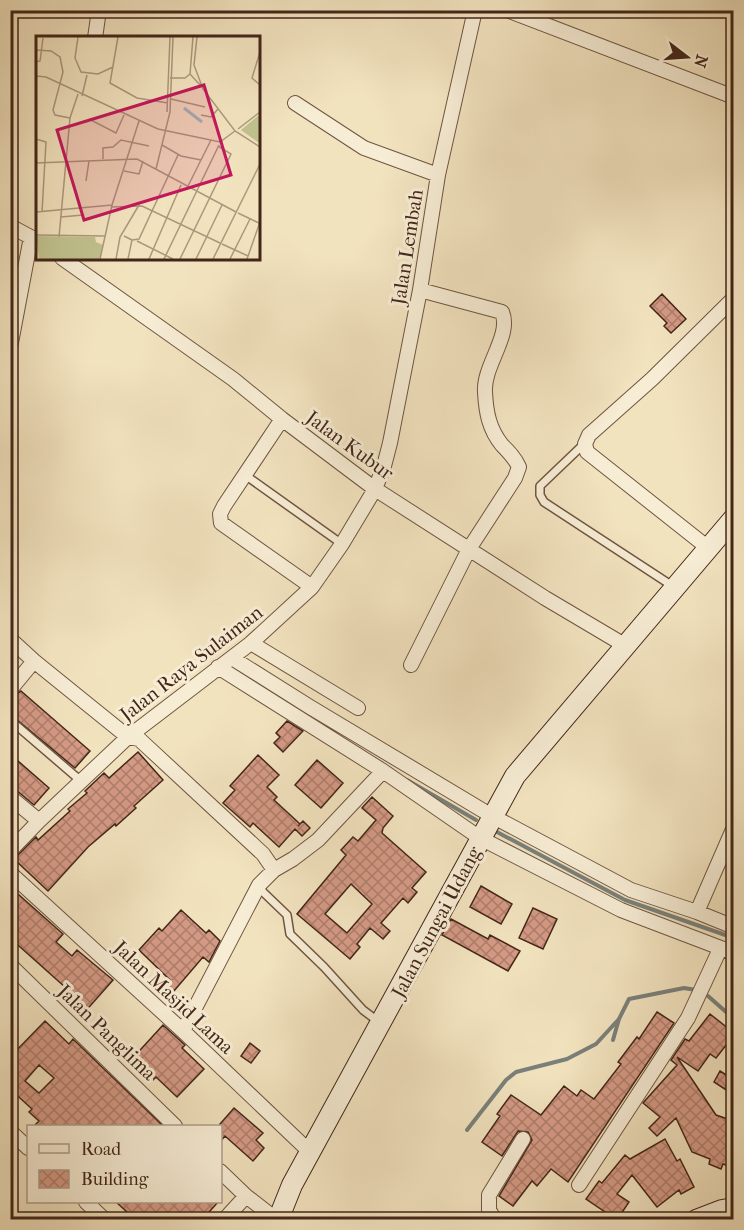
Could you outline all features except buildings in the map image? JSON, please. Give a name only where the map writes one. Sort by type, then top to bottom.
[{"type":"street","points":[[95,36],[99,10]]},
{"type":"street","name":"Jalan Lembah","points":[[375,489],[390,443],[420,290],[438,175],[475,10]]},
{"type":"street","points":[[507,10],[734,97]]},
{"type":"street","points":[[294,103],[364,148],[438,175]]},
{"type":"street","points":[[10,226],[34,239],[10,348]]},
{"type":"street","name":"Jalan Kubur","points":[[65,260],[224,373],[375,489],[544,598],[626,646]]},
{"type":"street","points":[[411,665],[469,549],[515,478],[519,467],[489,425],[484,390],[485,376],[502,336],[505,320],[502,312],[420,290]]},
{"type":"street","points":[[707,547],[587,452],[587,441],[589,435],[652,379],[734,298]]},
{"type":"street","points":[[282,418],[220,514],[221,524],[312,587]]},
{"type":"street","name":"Jalan Raya Sulaiman","points":[[10,852],[128,736],[251,643],[312,587],[342,544],[375,489]]},
{"type":"street","name":"Jalan Sungai Udang","points":[[278,1220],[292,1185],[382,1024],[515,776],[707,547],[734,518]]},
{"type":"street","points":[[10,639],[128,736],[139,739],[263,854],[274,870]]},
{"type":"street","points":[[251,643],[358,708]]},
{"type":"street","points":[[232,658],[492,816],[630,890],[734,927]]},
{"type":"street","points":[[10,690],[34,661]]},
{"type":"street","points":[[219,668],[383,771],[480,838],[621,910],[727,951],[688,1018],[579,1185]]},
{"type":"street","points":[[310,707],[322,687]]},
{"type":"street","points":[[183,1031],[259,885],[274,870],[318,840],[383,771]]},
{"type":"street","points":[[10,797],[39,821]]},
{"type":"street","points":[[697,912],[734,827]]},
{"type":"street","name":"Jalan Masjid Lama","points":[[10,873],[183,1031],[310,1152]]},
{"type":"street","name":"Jalan Panglima","points":[[10,965],[175,1125]]},
{"type":"street","points":[[10,1131],[27,1147]]},
{"type":"street","points":[[495,1220],[489,1210],[489,1195],[523,1139]]},
{"type":"street","points":[[222,1173],[246,1196],[278,1220]]},
{"type":"street","points":[[224,1220],[246,1196]]},
{"type":"street","points":[[87,1203],[105,1220]]},
{"type":"street","points":[[696,1220],[730,1208]]},
{"type":"lane","points":[[587,441],[540,486],[540,495],[544,502],[674,587]]},
{"type":"lane","points":[[245,475],[342,544]]},
{"type":"lane","points":[[10,720],[83,782]]},
{"type":"lane","points":[[259,885],[263,892],[287,915],[290,934],[363,1010],[382,1024]]},
{"type":"waterway","points":[[407,780],[476,820]]},
{"type":"waterway","points":[[497,832],[625,900],[734,938]]},
{"type":"waterway","points":[[613,1040],[619,1019],[629,999],[684,988],[696,990]]},
{"type":"waterway","points":[[708,996],[734,1019]]},
{"type":"waterway","points":[[467,1130],[506,1080],[516,1072],[567,1059],[596,1044],[619,1019]]}]
